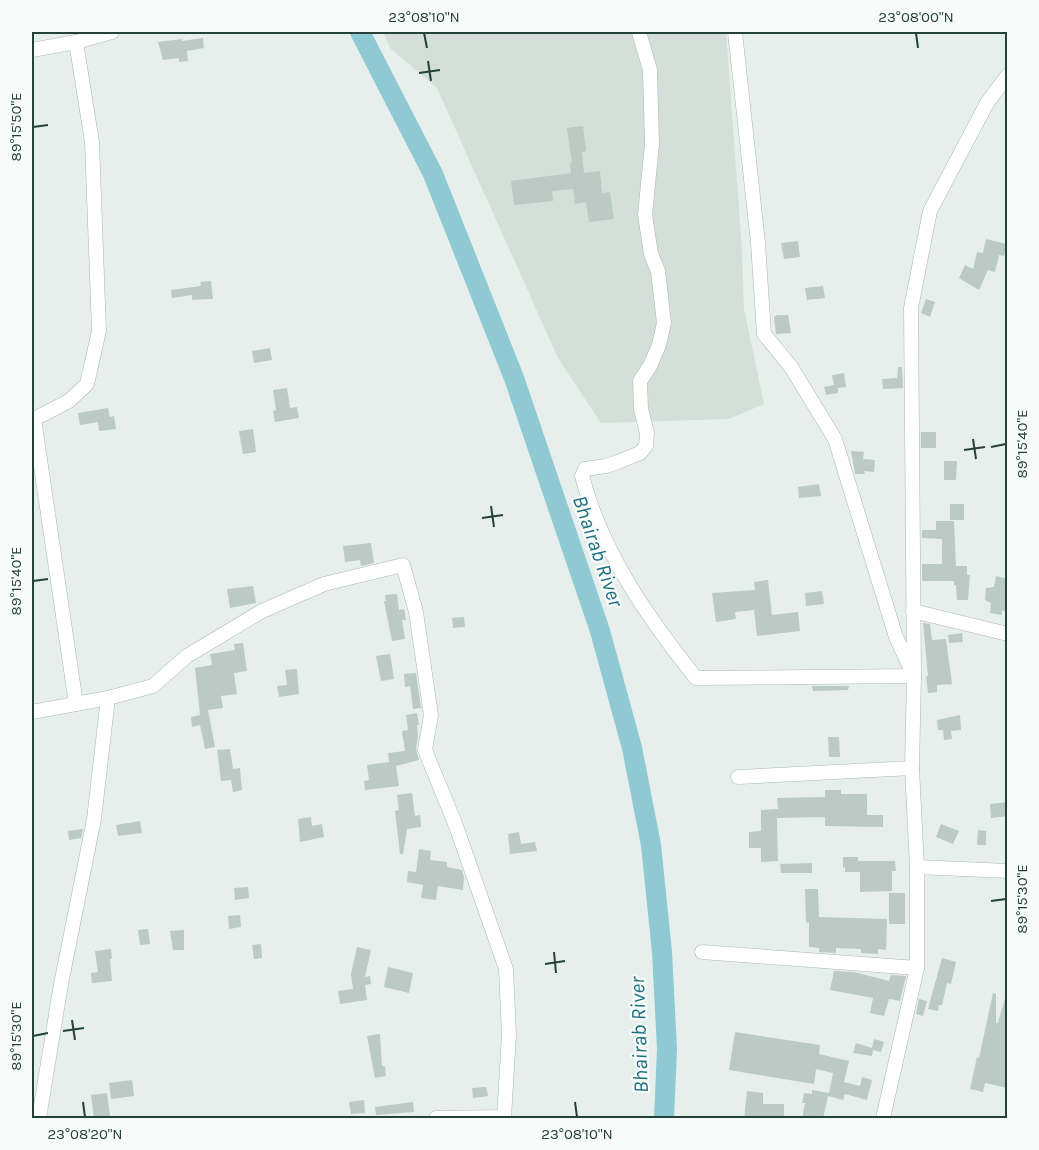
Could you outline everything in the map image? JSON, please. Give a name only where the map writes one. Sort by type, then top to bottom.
[{"type":"street","points":[[32,50],[76,42],[112,32]]},
{"type":"street","points":[[639,32],[650,70],[652,144],[645,215],[651,254],[658,271],[664,323],[659,345],[650,366],[640,381],[646,446],[640,453],[612,464],[585,469],[582,476],[598,525],[629,586],[660,633],[696,678],[914,676]]},
{"type":"street","points":[[735,32],[758,243],[764,334],[791,367],[835,439],[896,636],[914,676]]},
{"type":"street","points":[[76,42],[92,142],[99,331],[87,384],[69,401],[33,420],[76,704]]},
{"type":"street","points":[[883,1119],[917,968],[917,867],[912,768],[914,611],[911,308],[930,211],[987,103],[1008,75]]},
{"type":"street","points":[[32,711],[108,698],[153,686],[187,656],[261,611],[324,584],[403,565],[416,612],[431,715],[425,750],[464,847],[506,969],[509,1035],[504,1117],[436,1119]]},
{"type":"street","points":[[914,611],[1008,634]]},
{"type":"street","points":[[39,1119],[61,984],[94,819],[108,698]]},
{"type":"street","points":[[738,777],[912,768]]},
{"type":"street","points":[[917,867],[1008,871]]},
{"type":"street","points":[[702,952],[917,968]]},
{"type":"shaded area","points":[[383,32],[726,32],[742,250],[744,309],[764,404],[729,419],[601,423],[558,358],[437,88],[390,48]]},
{"type":"building","points":[[203,38],[204,48],[187,51],[188,61],[179,62],[179,58],[163,60],[158,42]]},
{"type":"building","points":[[583,126],[586,151],[582,152],[584,173],[600,171],[602,193],[610,192],[614,219],[589,222],[586,202],[575,204],[573,189],[552,191],[553,201],[514,205],[511,181],[571,173],[570,163],[572,163],[567,128]]},
{"type":"building","points":[[986,239],[1007,244],[1004,256],[999,255],[995,272],[988,270],[979,290],[959,278],[965,265],[973,269],[977,252],[983,253]]},
{"type":"building","points":[[798,241],[800,257],[784,259],[781,243]]},
{"type":"building","points":[[211,281],[213,299],[192,300],[192,295],[172,298],[171,290],[201,286],[200,282]]},
{"type":"building","points":[[823,286],[825,298],[807,300],[805,288]]},
{"type":"building","points":[[926,299],[935,302],[930,317],[921,313]]},
{"type":"building","points":[[788,315],[791,333],[776,334],[774,317]]},
{"type":"building","points":[[270,348],[272,360],[254,363],[252,351]]},
{"type":"building","points":[[898,367],[902,367],[903,388],[883,389],[882,379],[897,378]]},
{"type":"building","points":[[844,373],[846,387],[838,388],[838,393],[826,395],[824,387],[834,385],[832,375]]},
{"type":"building","points":[[287,388],[290,408],[297,407],[299,418],[275,422],[273,390]]},
{"type":"building","points":[[108,408],[110,417],[114,416],[116,429],[99,431],[98,422],[80,425],[78,413]]},
{"type":"building","points":[[253,429],[256,452],[243,454],[239,431]]},
{"type":"building","points":[[921,432],[936,432],[936,448],[921,448]]},
{"type":"building","points":[[851,451],[864,452],[863,459],[875,460],[874,472],[864,471],[865,474],[855,474]]},
{"type":"building","points":[[944,461],[957,461],[956,480],[944,480]]},
{"type":"building","points":[[819,484],[821,496],[799,498],[798,487]]},
{"type":"building","points":[[950,504],[964,504],[964,520],[950,520]]},
{"type":"building","points":[[936,521],[954,521],[956,566],[967,566],[967,575],[970,575],[968,600],[957,600],[954,581],[922,581],[922,564],[942,564],[942,539],[922,538],[922,530],[936,530]]},
{"type":"building","points":[[371,543],[374,563],[361,566],[360,560],[345,562],[343,546]]},
{"type":"building","points":[[996,576],[1008,579],[1008,612],[1002,610],[1002,615],[990,613],[991,603],[985,600],[986,588],[994,587]]},
{"type":"building","points":[[768,580],[772,615],[798,612],[800,631],[757,636],[754,610],[735,612],[736,619],[716,622],[712,593],[755,590],[754,582]]},
{"type":"building","points":[[253,586],[256,603],[230,608],[227,589]]},
{"type":"building","points":[[822,591],[824,604],[806,606],[805,593]]},
{"type":"building","points":[[397,594],[399,610],[404,609],[406,620],[402,620],[405,639],[392,641],[384,601],[386,601],[385,595]]},
{"type":"building","points":[[464,617],[465,627],[453,628],[452,618]]},
{"type":"building","points":[[923,623],[930,624],[932,640],[946,639],[952,684],[937,685],[937,692],[928,693]]},
{"type":"building","points":[[962,633],[963,642],[949,643],[948,635]]},
{"type":"building","points":[[243,643],[247,671],[234,673],[237,694],[221,696],[223,708],[208,710],[215,747],[205,749],[200,725],[192,727],[191,717],[200,715],[195,668],[212,665],[210,654],[235,650],[234,644]]},
{"type":"building","points":[[390,654],[394,679],[381,681],[376,656]]},
{"type":"building","points":[[297,669],[299,694],[279,697],[277,686],[287,685],[285,670]]},
{"type":"building","points":[[416,673],[421,708],[413,709],[410,686],[405,687],[404,674]]},
{"type":"building","points":[[812,686],[849,686],[848,690],[813,691]]},
{"type":"building","points":[[417,713],[419,725],[417,725],[416,749],[419,760],[396,766],[399,786],[365,790],[364,781],[369,780],[367,765],[389,762],[388,753],[405,751],[402,731],[408,730],[406,715]]},
{"type":"building","points":[[960,715],[961,730],[951,731],[952,739],[944,740],[943,730],[938,730],[937,720]]},
{"type":"building","points":[[828,737],[839,737],[840,757],[829,757]]},
{"type":"building","points":[[230,749],[233,769],[240,768],[242,790],[233,792],[231,780],[221,781],[217,750]]},
{"type":"building","points":[[825,790],[841,790],[841,794],[867,794],[867,815],[883,815],[883,827],[825,826],[825,817],[777,818],[778,861],[761,862],[761,848],[749,848],[749,832],[761,831],[761,810],[778,809],[777,798],[825,797]]},
{"type":"building","points":[[412,793],[415,816],[420,815],[421,827],[407,829],[403,854],[400,854],[395,811],[399,810],[397,795]]},
{"type":"building","points":[[1008,802],[1008,816],[991,818],[990,804]]},
{"type":"building","points":[[311,817],[312,826],[322,824],[324,837],[300,842],[298,819]]},
{"type":"building","points":[[140,821],[142,833],[118,836],[116,825]]},
{"type":"building","points":[[941,824],[959,831],[953,844],[936,837]]},
{"type":"building","points":[[83,829],[81,838],[69,840],[68,831]]},
{"type":"building","points":[[978,830],[986,831],[986,845],[977,845]]},
{"type":"building","points":[[519,832],[521,844],[535,842],[537,851],[510,854],[508,834]]},
{"type":"building","points":[[419,849],[431,851],[430,860],[447,862],[447,867],[462,870],[463,890],[438,886],[436,900],[421,898],[423,885],[407,882],[408,871],[416,872]]},
{"type":"building","points":[[843,857],[858,857],[858,861],[895,861],[896,871],[892,871],[892,891],[860,892],[860,872],[845,872]]},
{"type":"building","points":[[812,863],[812,873],[781,873],[780,864]]},
{"type":"building","points":[[248,887],[249,898],[235,900],[234,888]]},
{"type":"building","points":[[805,889],[818,889],[819,917],[887,919],[886,950],[878,949],[878,954],[861,953],[861,949],[836,948],[836,953],[819,952],[819,948],[809,947]]},
{"type":"building","points":[[889,893],[905,893],[905,924],[889,924]]},
{"type":"building","points":[[240,915],[241,927],[229,929],[228,916]]},
{"type":"building","points":[[148,929],[150,944],[140,945],[138,930]]},
{"type":"building","points":[[184,930],[184,950],[173,950],[170,931]]},
{"type":"building","points":[[261,944],[262,958],[254,959],[252,945]]},
{"type":"building","points":[[357,947],[371,950],[365,977],[370,976],[371,984],[365,985],[367,1000],[340,1004],[338,991],[353,989],[351,974]]},
{"type":"building","points":[[111,949],[112,981],[92,983],[91,973],[98,972],[95,951]]},
{"type":"building","points":[[942,958],[956,962],[951,984],[947,983],[942,1005],[939,1005],[938,1011],[928,1009]]},
{"type":"building","points":[[388,967],[413,973],[409,993],[384,987]]},
{"type":"building","points":[[834,971],[854,972],[889,981],[891,975],[906,976],[900,1001],[889,999],[884,1016],[870,1013],[873,998],[830,990]]},
{"type":"building","points":[[993,993],[996,994],[996,1023],[998,1023],[1005,998],[1008,999],[1008,1088],[985,1083],[983,1092],[970,1089]]},
{"type":"building","points":[[919,999],[927,1001],[923,1016],[916,1014]]},
{"type":"building","points":[[735,1032],[820,1045],[819,1054],[849,1061],[844,1082],[860,1086],[862,1077],[872,1080],[867,1100],[845,1094],[843,1100],[828,1096],[823,1119],[802,1119],[804,1093],[812,1094],[812,1090],[829,1093],[833,1073],[816,1069],[814,1084],[729,1070]]},
{"type":"building","points":[[380,1034],[382,1066],[385,1066],[386,1076],[375,1078],[367,1036]]},
{"type":"building","points":[[874,1039],[884,1042],[881,1052],[873,1050],[872,1056],[853,1053],[856,1043],[872,1048]]},
{"type":"building","points":[[132,1080],[134,1096],[111,1099],[109,1083]]},
{"type":"building","points":[[486,1087],[488,1096],[473,1098],[472,1088]]},
{"type":"building","points":[[747,1091],[763,1093],[763,1104],[784,1104],[784,1119],[744,1119]]},
{"type":"building","points":[[107,1093],[110,1116],[94,1118],[91,1095]]},
{"type":"building","points":[[364,1100],[365,1113],[351,1114],[349,1102]]},
{"type":"building","points":[[413,1102],[414,1112],[376,1115],[375,1107]]},
{"type":"waterway","name":"Bhairab River","points":[[360,32],[433,174],[514,378],[600,631],[632,748],[651,845],[662,952],[667,1049],[664,1118]]}]
